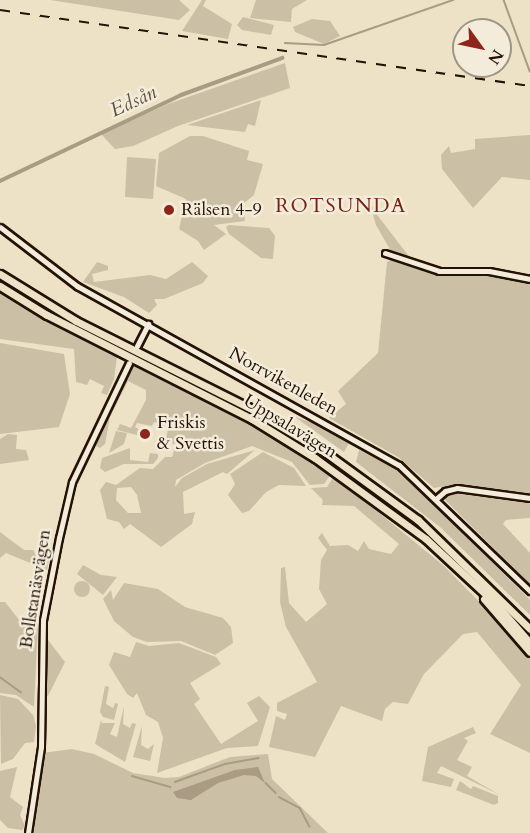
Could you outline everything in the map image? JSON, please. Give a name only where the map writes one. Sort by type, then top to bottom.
[{"type":"highway","name":"Uppsalavägen","points":[[0,274],[76,321],[212,388],[316,447],[418,520],[485,582],[530,629]]},
{"type":"highway","name":"Uppsalavägen","points":[[0,286],[72,329],[284,438],[370,495],[452,563],[530,643]]},
{"type":"highway","points":[[452,563],[530,652]]},
{"type":"highway","points":[[485,582],[530,623]]},
{"type":"street","name":"Norrvikenleden","points":[[0,227],[62,276],[380,453],[437,498],[530,591]]},
{"type":"street","points":[[385,253],[439,271],[489,271],[530,279]]},
{"type":"street","points":[[137,346],[148,324]]},
{"type":"street","name":"Bollstanäsvägen","points":[[28,833],[41,747],[43,620],[59,538],[72,483],[129,363]]},
{"type":"street","points":[[437,498],[445,490],[458,488],[530,498]]},
{"type":"shaded area","points":[[50,0],[179,0],[190,10],[179,20]]},
{"type":"shaded area","points":[[202,0],[206,0],[203,6],[232,24],[228,39],[182,31]]},
{"type":"shaded area","points":[[256,0],[307,0],[292,9],[291,22],[250,18]]},
{"type":"shaded area","points":[[243,17],[274,25],[271,35],[242,30],[237,25]]},
{"type":"shaded area","points":[[312,19],[330,21],[340,36],[324,44],[295,32],[293,27]]},
{"type":"shaded area","points":[[285,63],[290,88],[178,126],[133,146],[115,149],[101,134],[168,104]]},
{"type":"shaded area","points":[[261,100],[255,126],[248,124],[245,132],[187,125]]},
{"type":"shaded area","points":[[530,135],[530,180],[502,177],[473,208],[442,169],[441,155],[449,146],[451,153],[475,149],[475,139]]},
{"type":"shaded area","points":[[190,136],[203,136],[249,151],[247,160],[263,164],[254,195],[243,204],[245,221],[214,225],[226,234],[204,250],[198,241],[179,229],[186,199],[156,186],[159,153]]},
{"type":"shaded area","points":[[127,157],[156,159],[153,199],[125,197]]},
{"type":"shaded area","points":[[369,201],[411,259],[392,253],[376,225]]},
{"type":"shaded area","points":[[229,225],[269,228],[275,236],[273,259],[261,258],[229,234],[226,227]]},
{"type":"shaded area","points":[[391,260],[443,273],[489,273],[530,281],[530,495],[457,484],[434,488],[398,457],[329,418],[346,404],[338,391],[378,353],[387,262]]},
{"type":"shaded area","points":[[97,262],[108,266],[108,270],[92,274],[94,282],[150,275],[166,279],[192,262],[208,276],[203,283],[164,299],[154,299],[157,305],[149,313],[124,297],[83,282]]},
{"type":"shaded area","points":[[0,291],[117,357],[114,379],[107,395],[101,393],[104,386],[90,379],[87,385],[76,382],[74,349],[0,339]]},
{"type":"shaded area","points":[[0,343],[64,354],[70,394],[59,427],[0,434]]},
{"type":"shaded area","points":[[131,363],[233,415],[331,474],[324,484],[310,485],[292,462],[252,446],[205,463],[176,480],[175,487],[182,478],[207,464],[255,450],[227,474],[223,472],[183,492],[184,514],[195,512],[192,524],[161,547],[130,524],[124,529],[119,522],[107,519],[100,490],[106,482],[116,485],[140,468],[153,469],[165,457],[172,457],[176,445],[166,440],[168,428],[154,422],[152,426],[137,423],[135,427],[140,430],[137,435],[117,430],[120,424],[131,428],[146,400],[146,390],[128,381],[110,417],[105,444],[100,448],[96,446],[103,420]],"holes":[[[131,487],[137,495],[141,513],[128,513],[116,500],[117,488]]]},
{"type":"shaded area","points":[[295,417],[319,425],[349,443],[344,452]]},
{"type":"shaded area","points":[[116,431],[127,433],[124,444],[109,453]]},
{"type":"shaded area","points":[[8,434],[17,435],[16,449],[26,450],[29,460],[0,464],[0,439]]},
{"type":"shaded area","points":[[130,448],[130,460],[148,462],[150,453],[158,454],[158,458],[153,464],[124,464],[105,472],[100,468],[102,458]]},
{"type":"shaded area","points":[[359,450],[395,469],[443,513],[530,600],[530,615],[440,527],[356,462]]},
{"type":"shaded area","points":[[263,452],[294,468],[306,486],[279,485],[266,492],[249,511],[242,513],[228,495],[235,484],[230,474]]},
{"type":"shaded area","points":[[334,476],[444,566],[519,642],[530,658],[530,753],[490,734],[521,685],[477,632],[463,634],[424,674],[408,704],[393,702],[385,709],[382,721],[341,706],[315,757],[269,747],[276,716],[285,720],[287,714],[277,711],[277,703],[317,682],[286,627],[280,602],[281,568],[285,567],[289,603],[306,622],[327,604],[319,589],[321,560],[327,550],[318,538],[322,533],[330,546],[348,545],[358,551],[364,541],[369,549],[391,554],[399,544],[354,506],[322,505],[323,500],[311,488],[327,487]]},
{"type":"shaded area","points":[[458,492],[530,502],[530,518],[506,520],[503,524],[530,553],[530,584],[445,500],[447,495]]},
{"type":"shaded area","points":[[0,532],[24,550],[33,550],[38,559],[51,549],[47,570],[6,553],[0,558]]},
{"type":"shaded area","points":[[83,565],[101,575],[117,577],[103,595],[77,574]]},
{"type":"shaded area","points":[[79,581],[85,581],[90,589],[88,595],[79,597],[74,592],[74,586]]},
{"type":"shaded area","points":[[124,583],[158,589],[185,607],[223,618],[231,627],[233,643],[215,655],[181,641],[147,642],[133,637],[114,621],[103,599],[111,590],[113,600]]},
{"type":"shaded area","points":[[0,602],[5,602],[20,621],[38,624],[34,707],[16,695],[0,693]]},
{"type":"shaded area","points":[[45,636],[65,662],[48,696],[44,695]]},
{"type":"shaded area","points":[[136,642],[149,646],[179,643],[216,657],[221,664],[190,683],[200,699],[194,704],[221,744],[258,721],[247,703],[259,696],[270,707],[258,746],[227,748],[157,773],[163,738],[158,722],[146,715],[137,693],[133,698],[127,694],[109,665],[114,652],[130,657]]},
{"type":"shaded area","points":[[105,686],[109,687],[106,704],[113,708],[115,703],[118,704],[114,720],[103,717],[100,712]]},
{"type":"shaded area","points":[[0,695],[18,699],[33,715],[36,726],[34,742],[25,743],[13,759],[1,764]]},
{"type":"shaded area","points":[[124,706],[123,724],[130,728],[132,723],[136,724],[125,762],[95,744],[101,720],[102,723],[115,723],[110,734],[117,737]]},
{"type":"shaded area","points":[[142,726],[141,745],[148,749],[154,744],[150,761],[133,757]]},
{"type":"shaded area","points":[[473,727],[476,733],[464,738],[468,741],[457,760],[472,767],[467,776],[500,795],[441,766],[437,773],[454,779],[451,787],[422,781],[428,747]]},
{"type":"shaded area","points":[[72,749],[94,754],[133,773],[165,778],[179,777],[230,757],[268,754],[272,779],[328,833],[34,833],[42,753]]},
{"type":"shaded area","points":[[17,767],[10,797],[23,807],[20,815],[25,826],[22,830],[8,828],[0,820],[0,771]]},
{"type":"shaded area","points":[[258,767],[265,783],[256,776],[244,775],[218,783],[191,800],[177,798],[173,792],[235,770]]},
{"type":"shaded area","points":[[460,781],[471,789],[473,786],[498,796],[498,803],[494,805],[456,790]]},
{"type":"waterway","name":"Edsån","points":[[285,43],[324,45],[453,0]]},
{"type":"waterway","points":[[504,0],[530,71]]},
{"type":"waterway","name":"Edsån","points":[[0,181],[181,95],[282,58]]},
{"type":"waterway","points":[[0,677],[21,692]]},
{"type":"waterway","points":[[175,782],[225,764],[258,758]]},
{"type":"waterway","points":[[132,776],[170,787]]},
{"type":"waterway","points":[[266,783],[276,793]]},
{"type":"waterway","points":[[279,797],[300,808],[310,827]]},
{"type":"railway","points":[[0,10],[530,86]]},
{"type":"place","name":"Rälsen 4-9","points":[[169,210]]},
{"type":"place","name":"Friskis & Svettis","points":[[145,434]]},
{"type":"district","name":"ROTSUNDA","points":[[341,205]]}]
